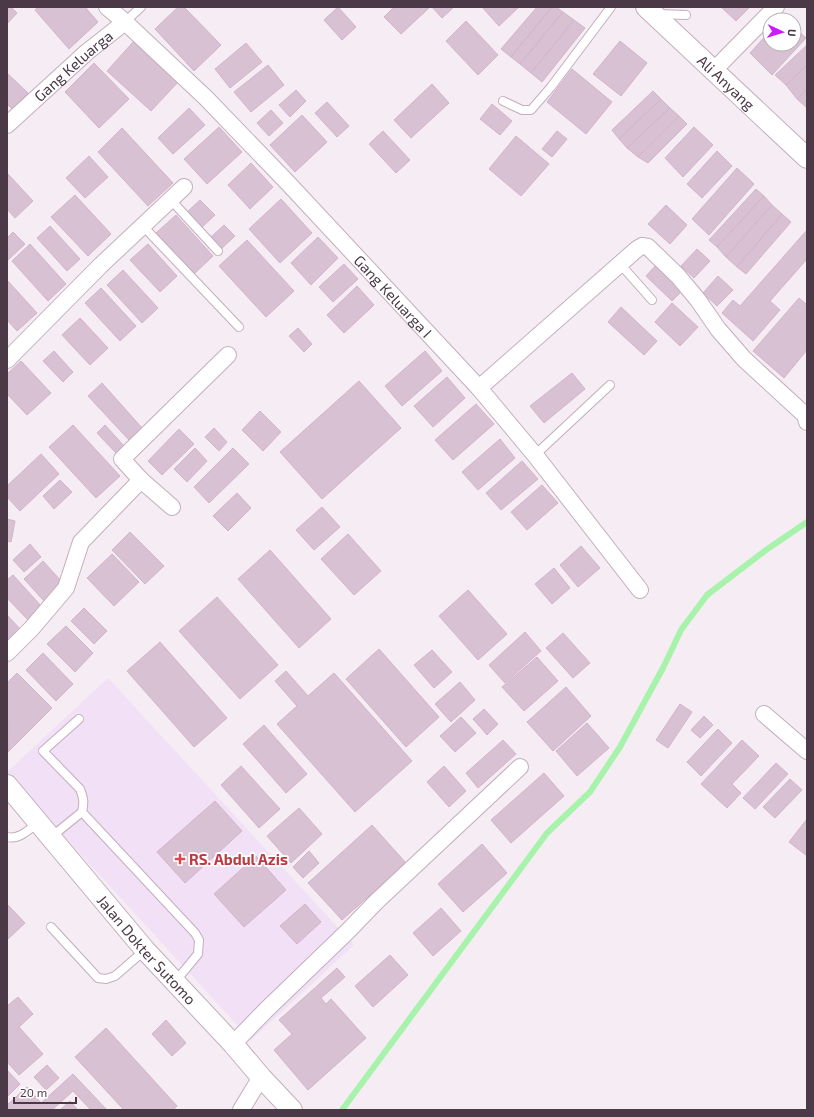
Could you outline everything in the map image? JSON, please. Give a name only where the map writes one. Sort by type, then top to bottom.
[{"type":"street","name":"Gang Keluarga I","points":[[107,7],[126,22],[206,98],[255,148],[479,388],[535,454],[640,590]]},
{"type":"street","points":[[714,70],[776,7]]},
{"type":"street","name":"Ali Anyang","points":[[650,11],[807,158]]},
{"type":"street","name":"Gang Keluarga","points":[[7,125],[87,52],[126,22]]},
{"type":"street","points":[[7,360],[101,265],[184,187]]},
{"type":"street","points":[[479,388],[642,246],[648,247],[678,276],[698,300],[718,329],[744,359],[805,415],[807,422]]},
{"type":"street","points":[[172,507],[141,480],[122,459],[228,355]]},
{"type":"street","points":[[7,653],[32,628],[66,588],[81,542],[141,480]]},
{"type":"street","points":[[764,714],[807,751]]},
{"type":"street","points":[[233,1044],[376,902],[520,767]]},
{"type":"street","name":"Jalan Dokter Sutomo","points":[[7,785],[145,950],[233,1044],[292,1110]]},
{"type":"street","points":[[241,1110],[261,1077]]},
{"type":"lane","name":"Gang Keluarga","points":[[126,22],[141,7]]},
{"type":"lane","points":[[503,100],[522,110],[531,110],[551,87],[611,7]]},
{"type":"lane","points":[[650,11],[686,15]]},
{"type":"lane","points":[[170,199],[218,251]]},
{"type":"lane","points":[[142,225],[239,327]]},
{"type":"lane","points":[[621,265],[652,300]]},
{"type":"lane","points":[[535,454],[610,384]]},
{"type":"lane","points":[[80,719],[43,751],[80,789],[84,802],[82,812]]},
{"type":"lane","points":[[7,838],[18,837],[44,830],[82,812]]},
{"type":"lane","points":[[82,812],[195,933],[199,940],[198,954],[175,982]]},
{"type":"lane","points":[[50,927],[98,978],[106,979],[115,976],[145,950]]},
{"type":"shaded area","name":"RS. Abdul Azis","points":[[108,678],[354,945],[251,1040],[7,774],[7,772]]},
{"type":"building","points":[[7,7],[11,7],[17,13],[7,24]]},
{"type":"building","points":[[38,7],[85,7],[98,22],[69,49],[35,10]]},
{"type":"building","points":[[178,7],[184,7],[221,45],[194,71],[155,29]]},
{"type":"building","points":[[338,7],[356,27],[342,40],[324,20]]},
{"type":"building","points":[[394,7],[429,8],[401,34],[384,17]]},
{"type":"building","points":[[432,7],[454,7],[442,18]]},
{"type":"building","points":[[482,7],[519,7],[499,26]]},
{"type":"building","points":[[537,7],[552,7],[511,57],[501,49]]},
{"type":"building","points":[[552,7],[556,7],[563,12],[520,64],[511,57]]},
{"type":"building","points":[[721,7],[750,7],[736,21]]},
{"type":"building","points":[[563,12],[574,20],[531,73],[520,64]]},
{"type":"building","points":[[574,20],[585,28],[542,82],[531,73]]},
{"type":"building","points":[[466,21],[498,55],[478,75],[446,41]]},
{"type":"building","points":[[802,34],[806,38],[802,42]]},
{"type":"building","points":[[762,40],[762,52],[793,52],[772,75],[750,53]]},
{"type":"building","points":[[134,41],[179,81],[151,111],[107,71]]},
{"type":"building","points":[[620,41],[647,63],[621,96],[593,74]]},
{"type":"building","points":[[246,43],[262,62],[230,88],[215,69]]},
{"type":"building","points":[[807,45],[807,65],[786,85],[775,75],[800,52],[802,52],[802,50]]},
{"type":"building","points":[[94,63],[129,99],[99,128],[65,92]]},
{"type":"building","points":[[268,65],[284,85],[251,112],[234,92]]},
{"type":"building","points":[[807,65],[807,89],[797,99],[786,85]]},
{"type":"building","points":[[572,69],[612,102],[586,134],[547,102]]},
{"type":"building","points":[[7,73],[28,93],[12,109],[7,104]]},
{"type":"building","points":[[432,84],[449,103],[411,138],[394,120]]},
{"type":"building","points":[[807,89],[807,108],[797,99]]},
{"type":"building","points":[[296,90],[306,101],[290,117],[279,105]]},
{"type":"building","points":[[653,91],[661,99],[619,139],[612,130]]},
{"type":"building","points":[[661,99],[670,108],[627,148],[619,139]]},
{"type":"building","points":[[327,102],[349,126],[337,137],[315,113]]},
{"type":"building","points":[[492,104],[512,121],[500,135],[480,119]]},
{"type":"building","points":[[189,108],[205,125],[173,154],[158,138]]},
{"type":"building","points":[[670,108],[679,116],[638,157],[627,148]]},
{"type":"building","points":[[271,110],[283,123],[269,136],[257,123]]},
{"type":"building","points":[[302,115],[327,142],[295,172],[270,145]]},
{"type":"building","points":[[679,116],[687,124],[648,163],[638,157]]},
{"type":"building","points":[[219,127],[242,152],[207,184],[184,159]]},
{"type":"building","points":[[694,127],[713,145],[683,177],[665,158]]},
{"type":"building","points":[[122,128],[173,183],[148,206],[98,152]]},
{"type":"building","points":[[383,131],[410,160],[396,173],[369,144]]},
{"type":"building","points":[[557,131],[567,139],[552,157],[542,149]]},
{"type":"building","points":[[516,136],[549,164],[521,196],[489,169]]},
{"type":"building","points":[[717,151],[732,166],[702,198],[687,184]]},
{"type":"building","points":[[89,156],[108,177],[85,198],[66,178]]},
{"type":"building","points":[[251,163],[273,187],[250,209],[228,185]]},
{"type":"building","points":[[737,168],[754,184],[709,235],[692,219]]},
{"type":"building","points":[[7,173],[33,201],[15,218],[7,209]]},
{"type":"building","points":[[756,189],[764,196],[717,247],[709,240]]},
{"type":"building","points":[[75,195],[111,234],[88,256],[51,217]]},
{"type":"building","points":[[764,196],[772,205],[726,257],[717,247]]},
{"type":"building","points":[[281,199],[312,233],[280,263],[249,229]]},
{"type":"building","points":[[200,200],[215,215],[200,229],[185,214]]},
{"type":"building","points":[[666,205],[687,225],[670,244],[648,224]]},
{"type":"building","points":[[772,205],[782,214],[737,267],[726,257]]},
{"type":"building","points":[[782,214],[791,222],[746,274],[737,267]]},
{"type":"building","points":[[176,215],[213,256],[194,274],[156,233]]},
{"type":"building","points":[[224,225],[235,236],[221,249],[211,237]]},
{"type":"building","points":[[50,226],[80,259],[67,271],[37,238]]},
{"type":"building","points":[[807,230],[807,259],[770,301],[780,310],[753,341],[722,313],[733,300],[740,306]]},
{"type":"building","points":[[13,232],[25,244],[7,261],[7,238]]},
{"type":"building","points":[[318,237],[338,258],[311,285],[291,263]]},
{"type":"building","points":[[247,240],[294,291],[266,317],[219,266]]},
{"type":"building","points":[[30,244],[66,284],[48,301],[12,261]]},
{"type":"building","points":[[148,244],[177,276],[160,292],[130,260]]},
{"type":"building","points":[[697,249],[710,261],[694,278],[681,266]]},
{"type":"building","points":[[344,264],[358,279],[333,302],[319,287]]},
{"type":"building","points":[[657,264],[684,289],[672,301],[646,276]]},
{"type":"building","points":[[123,270],[158,308],[142,323],[107,285]]},
{"type":"building","points":[[718,276],[733,290],[717,306],[703,293]]},
{"type":"building","points":[[7,280],[37,313],[17,331],[7,320]]},
{"type":"building","points":[[357,286],[374,305],[344,333],[327,315]]},
{"type":"building","points":[[101,288],[136,326],[120,341],[85,303]]},
{"type":"building","points":[[799,298],[807,305],[807,350],[784,378],[753,351]]},
{"type":"building","points":[[672,303],[698,327],[680,346],[655,322]]},
{"type":"building","points":[[621,307],[657,341],[644,355],[608,322]]},
{"type":"building","points":[[80,318],[108,348],[90,365],[62,335]]},
{"type":"building","points":[[298,328],[312,344],[304,352],[289,336]]},
{"type":"building","points":[[54,351],[73,372],[63,382],[43,361]]},
{"type":"building","points":[[425,351],[442,371],[402,406],[385,386]]},
{"type":"building","points":[[21,361],[51,393],[27,415],[7,394],[7,374]]},
{"type":"building","points":[[572,373],[585,389],[544,423],[530,406]]},
{"type":"building","points":[[447,377],[465,398],[433,427],[414,406]]},
{"type":"building","points":[[359,381],[401,428],[322,499],[280,452]]},
{"type":"building","points":[[102,383],[142,428],[129,440],[88,396]]},
{"type":"building","points":[[476,404],[494,424],[453,460],[435,440]]},
{"type":"building","points":[[260,411],[281,432],[263,451],[242,430]]},
{"type":"building","points":[[73,425],[120,476],[96,498],[49,447]]},
{"type":"building","points":[[105,425],[125,447],[117,454],[97,433]]},
{"type":"building","points":[[214,428],[227,442],[219,451],[205,437]]},
{"type":"building","points":[[179,429],[194,444],[162,475],[148,461]]},
{"type":"building","points":[[500,439],[515,458],[478,490],[462,472]]},
{"type":"building","points":[[195,448],[207,461],[187,482],[174,469]]},
{"type":"building","points":[[233,448],[249,464],[209,503],[194,487]]},
{"type":"building","points":[[41,454],[59,474],[20,511],[7,497],[7,486]]},
{"type":"building","points":[[522,461],[538,479],[501,510],[486,493]]},
{"type":"building","points":[[60,480],[72,492],[54,509],[43,496]]},
{"type":"building","points":[[542,485],[558,503],[527,530],[511,512]]},
{"type":"building","points":[[237,493],[251,508],[228,531],[213,516]]},
{"type":"building","points":[[322,507],[340,527],[314,550],[296,530]]},
{"type":"building","points":[[7,519],[15,521],[11,542],[7,541]]},
{"type":"building","points":[[130,532],[164,566],[145,584],[112,550]]},
{"type":"building","points":[[348,534],[381,571],[354,595],[321,559]]},
{"type":"building","points":[[30,544],[41,557],[24,572],[13,560]]},
{"type":"building","points":[[581,546],[600,568],[578,587],[560,565]]},
{"type":"building","points":[[270,550],[331,619],[299,648],[238,579]]},
{"type":"building","points":[[112,554],[139,582],[114,606],[87,578]]},
{"type":"building","points":[[43,561],[63,583],[44,601],[24,579]]},
{"type":"building","points":[[554,568],[570,588],[552,604],[535,584]]},
{"type":"building","points":[[13,575],[43,608],[29,621],[7,598],[7,580]]},
{"type":"building","points":[[468,590],[507,634],[478,660],[439,616]]},
{"type":"building","points":[[217,597],[278,665],[240,699],[179,631]]},
{"type":"building","points":[[84,608],[107,631],[94,644],[71,621]]},
{"type":"building","points":[[7,615],[22,631],[7,645]]},
{"type":"building","points":[[66,626],[93,653],[75,672],[47,644]]},
{"type":"building","points":[[525,632],[541,651],[505,683],[489,665]]},
{"type":"building","points":[[563,633],[590,663],[573,678],[546,648]]},
{"type":"building","points":[[160,642],[227,718],[194,747],[127,671]]},
{"type":"building","points":[[379,649],[439,717],[406,747],[346,679]]},
{"type":"building","points":[[432,650],[452,672],[434,688],[414,665]]},
{"type":"building","points":[[43,653],[73,684],[56,701],[26,670]]},
{"type":"building","points":[[537,657],[558,681],[524,711],[502,687]]},
{"type":"building","points":[[286,671],[308,696],[334,673],[412,761],[355,812],[277,724],[297,706],[275,681]]},
{"type":"building","points":[[17,673],[52,708],[8,752],[7,683]]},
{"type":"building","points":[[460,682],[475,700],[451,722],[435,704]]},
{"type":"building","points":[[566,687],[591,716],[553,751],[527,722]]},
{"type":"building","points":[[680,704],[692,712],[668,748],[656,740]]},
{"type":"building","points":[[484,709],[498,724],[487,735],[473,719]]},
{"type":"building","points":[[704,716],[713,725],[700,738],[691,730]]},
{"type":"building","points":[[461,717],[476,733],[455,752],[440,736]]},
{"type":"building","points":[[587,723],[609,748],[577,776],[556,751]]},
{"type":"building","points":[[264,725],[307,774],[286,793],[243,744]]},
{"type":"building","points":[[718,729],[732,743],[701,776],[687,762]]},
{"type":"building","points":[[503,740],[516,754],[478,788],[466,773]]},
{"type":"building","points":[[742,740],[759,756],[732,784],[741,793],[727,808],[701,784]]},
{"type":"building","points":[[776,763],[788,774],[755,809],[743,798]]},
{"type":"building","points":[[241,766],[280,809],[259,828],[221,785]]},
{"type":"building","points":[[444,766],[466,791],[449,807],[427,782]]},
{"type":"building","points":[[544,773],[564,796],[511,843],[491,820]]},
{"type":"building","points":[[790,779],[802,790],[775,818],[763,807]]},
{"type":"building","points":[[215,801],[242,831],[185,883],[157,852]]},
{"type":"building","points":[[299,808],[322,834],[291,863],[267,836]]},
{"type":"building","points":[[807,819],[807,856],[789,842]]},
{"type":"building","points":[[372,825],[406,863],[342,920],[308,883]]},
{"type":"building","points":[[482,844],[507,873],[463,912],[438,884]]},
{"type":"building","points":[[309,851],[319,863],[303,878],[293,867]]},
{"type":"building","points":[[256,856],[286,890],[244,927],[214,894]]},
{"type":"building","points":[[7,904],[25,923],[7,940]]},
{"type":"building","points":[[305,904],[321,922],[297,944],[280,926]]},
{"type":"building","points":[[441,908],[461,931],[433,956],[413,933]]},
{"type":"building","points":[[390,955],[408,975],[373,1007],[355,986]]},
{"type":"building","points":[[337,968],[345,977],[321,998],[326,1004],[331,999],[366,1038],[308,1090],[274,1050],[292,1034],[279,1020]]},
{"type":"building","points":[[18,997],[33,1014],[19,1027],[43,1054],[19,1075],[7,1062],[7,1006]]},
{"type":"building","points":[[166,1020],[186,1043],[172,1056],[152,1034]]},
{"type":"building","points":[[106,1028],[177,1106],[173,1110],[124,1110],[75,1057]]},
{"type":"building","points":[[47,1065],[59,1078],[46,1090],[34,1077]]},
{"type":"building","points":[[7,1070],[20,1084],[7,1097]]},
{"type":"building","points":[[73,1074],[107,1110],[91,1110],[73,1091],[52,1110],[7,1110],[7,1105],[27,1087],[41,1103]]},
{"type":"building","points":[[70,1101],[78,1110],[60,1110]]},
{"type":"waterway","points":[[342,1110],[547,833],[590,792],[620,747],[664,666],[681,630],[707,595],[766,550],[807,522]]},
{"type":"place","name":"RS. Abdul Azis","points":[[180,859]]}]
